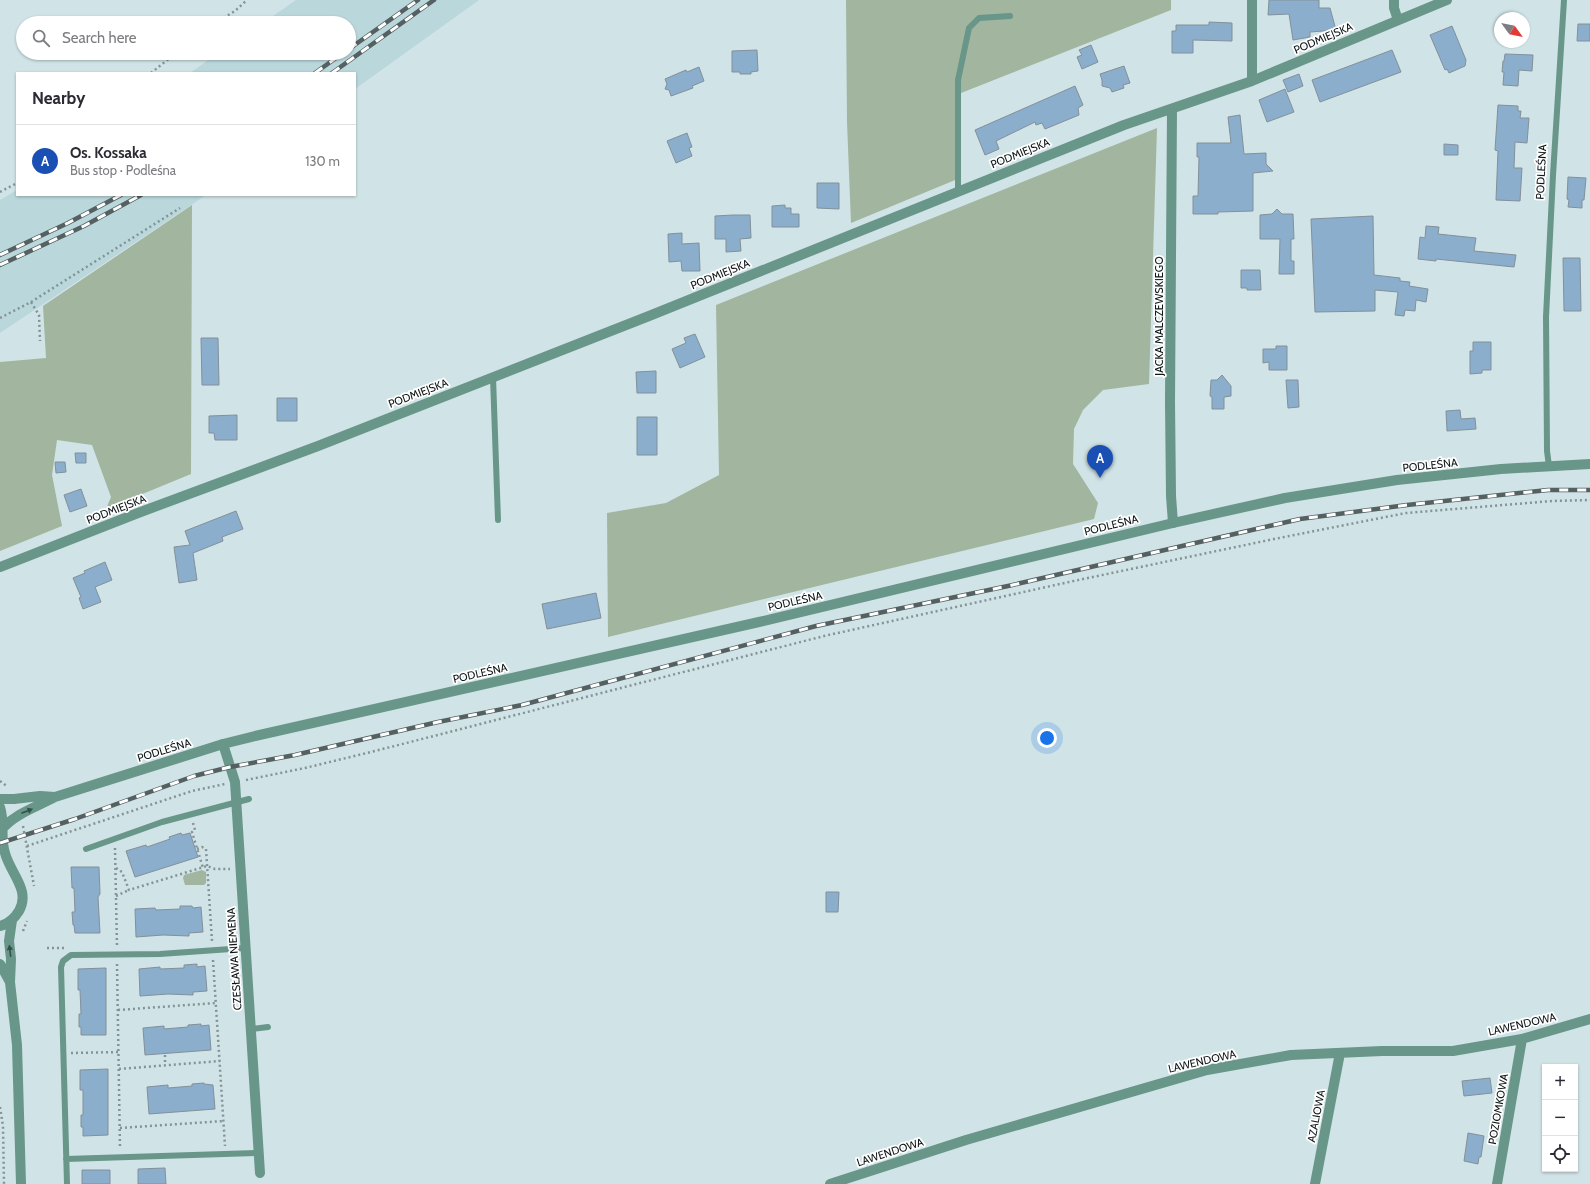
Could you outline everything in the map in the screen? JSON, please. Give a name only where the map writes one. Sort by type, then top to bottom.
[{"type":"street","points":[[1252,0],[1252,81]]},
{"type":"street","points":[[1394,0],[1394,8],[1398,20]]},
{"type":"street","name":"PODMIEJSKA","points":[[0,567],[318,446],[649,316],[1124,125],[1252,81],[1446,0]]},
{"type":"street","name":"JACKA MALCZEWSKIEGO","points":[[1172,109],[1170,402],[1171,496],[1173,523]]},
{"type":"street","name":"PODLEŚNA","points":[[2,828],[18,814],[55,797],[223,744],[752,624],[1173,523],[1285,498],[1398,480],[1501,469],[1590,464]]},
{"type":"street","name":"CZESŁAWA NIEMENA","points":[[223,744],[235,782],[260,1173]]},
{"type":"street","name":"PODLEŚNA","points":[[0,799],[14,800],[40,796],[55,797]]},
{"type":"street","points":[[0,807],[3,822],[2,828],[5,854],[23,894],[21,908],[12,920],[0,926]]},
{"type":"street","points":[[12,920],[9,941],[11,959],[10,982],[17,1045],[20,1184]]},
{"type":"street","points":[[0,964],[10,982]]},
{"type":"street","name":"LAWENDOWA","points":[[830,1184],[966,1140],[1207,1070],[1291,1055],[1382,1050],[1453,1051],[1522,1039],[1590,1019]]},
{"type":"street","name":"POZIOMKOWA","points":[[1497,1184],[1522,1039]]},
{"type":"street","name":"AZALIOWA","points":[[1315,1184],[1340,1053]]},
{"type":"lane","name":"PODLEŚNA","points":[[1549,466],[1547,450],[1546,317],[1564,0]]},
{"type":"lane","points":[[958,191],[958,80],[969,28],[979,18],[1010,16]]},
{"type":"lane","points":[[493,377],[498,520]]},
{"type":"lane","points":[[86,849],[162,822],[249,799]]},
{"type":"lane","points":[[67,1184],[61,967],[66,957],[71,955],[160,954],[245,948]]},
{"type":"lane","points":[[250,1028],[268,1027]]},
{"type":"lane","points":[[66,1159],[259,1153]]},
{"type":"path","points":[[226,16],[246,0]]},
{"type":"path","points":[[152,72],[167,60]]},
{"type":"path","points":[[0,192],[16,184]]},
{"type":"path","points":[[0,318],[31,302],[180,208]]},
{"type":"path","points":[[31,302],[39,315],[40,342]]},
{"type":"path","points":[[27,846],[192,791],[305,768],[375,751],[824,636],[1213,552],[1406,513],[1552,501],[1590,500]]},
{"type":"path","points":[[186,824],[199,821]]},
{"type":"path","points":[[193,822],[195,830],[192,832],[203,868]]},
{"type":"path","points":[[112,840],[116,849],[117,947]]},
{"type":"path","points":[[116,849],[121,846]]},
{"type":"path","points":[[197,849],[202,847],[206,849],[226,1154]]},
{"type":"path","points":[[116,896],[130,890],[207,866],[214,869],[231,869],[231,862]]},
{"type":"path","points":[[116,868],[122,872],[130,890]]},
{"type":"path","points":[[117,961],[120,1157]]},
{"type":"path","points":[[118,1010],[216,1003]]},
{"type":"path","points":[[64,1053],[118,1052]]},
{"type":"path","points":[[165,1055],[165,1065]]},
{"type":"path","points":[[119,1069],[220,1061]]},
{"type":"path","points":[[0,1108],[3,1126],[4,1184]]},
{"type":"path","points":[[120,1128],[224,1121]]},
{"type":"shaded area","points":[[296,0],[479,0],[356,88],[356,72],[191,72],[208,60],[356,60],[356,16],[273,16]]},
{"type":"shaded area","points":[[16,191],[16,196],[205,196],[0,333],[0,200]]},
{"type":"green space","points":[[846,0],[1171,0],[1171,10],[961,93],[960,178],[851,223],[847,122]]},
{"type":"green space","points":[[1157,128],[1149,384],[1103,390],[1083,410],[1074,429],[1073,464],[1098,503],[1094,519],[608,637],[607,513],[666,503],[719,475],[716,305]]},
{"type":"green space","points":[[192,205],[191,474],[106,509],[111,497],[92,445],[57,440],[52,475],[62,526],[0,551],[0,362],[46,358],[43,306]]},
{"type":"green space","points":[[202,870],[206,872],[206,883],[204,885],[185,885],[183,878],[184,875]]},
{"type":"building","points":[[1269,0],[1319,0],[1319,8],[1330,8],[1336,30],[1310,32],[1310,37],[1293,40],[1289,14],[1268,15]]},
{"type":"building","points":[[1209,22],[1232,23],[1232,41],[1193,40],[1193,53],[1172,53],[1172,31],[1176,31],[1176,25],[1209,25]]},
{"type":"building","points":[[1578,24],[1590,24],[1590,41],[1577,41]]},
{"type":"building","points":[[1452,26],[1466,60],[1465,66],[1449,73],[1447,69],[1445,70],[1430,35]]},
{"type":"building","points":[[1091,45],[1098,62],[1082,69],[1077,57],[1082,55],[1079,50]]},
{"type":"building","points":[[757,50],[758,71],[751,72],[751,74],[732,72],[732,51]]},
{"type":"building","points":[[1392,50],[1401,72],[1320,102],[1312,80]]},
{"type":"building","points":[[1505,54],[1533,55],[1532,71],[1519,70],[1518,86],[1503,85],[1504,72],[1502,72]]},
{"type":"building","points":[[1124,66],[1130,83],[1123,85],[1124,88],[1112,92],[1110,88],[1102,86],[1100,74]]},
{"type":"building","points":[[699,67],[704,81],[692,86],[693,88],[671,96],[669,90],[665,89],[667,84],[665,79],[686,70],[687,72]]},
{"type":"building","points":[[1299,74],[1303,86],[1288,92],[1283,80]]},
{"type":"building","points":[[1075,86],[1083,105],[1078,108],[1079,115],[1045,129],[1042,123],[1036,125],[1035,122],[996,141],[999,149],[985,155],[975,130]]},
{"type":"building","points":[[1285,89],[1294,112],[1267,122],[1259,100]]},
{"type":"building","points":[[1498,105],[1518,106],[1518,111],[1521,111],[1520,118],[1529,118],[1527,143],[1515,142],[1514,168],[1522,168],[1520,201],[1496,200],[1498,151],[1495,150]]},
{"type":"building","points":[[1240,115],[1244,154],[1266,153],[1266,164],[1273,171],[1253,173],[1253,211],[1218,212],[1218,214],[1193,214],[1193,196],[1198,196],[1199,157],[1197,157],[1197,143],[1231,143],[1228,117]]},
{"type":"building","points":[[687,133],[692,147],[689,148],[692,156],[676,163],[667,141]]},
{"type":"building","points":[[1444,144],[1458,145],[1458,155],[1444,155]]},
{"type":"building","points":[[1568,177],[1586,178],[1582,208],[1568,207]]},
{"type":"building","points":[[817,183],[839,183],[839,209],[817,208]]},
{"type":"building","points":[[785,205],[785,208],[791,208],[791,214],[799,214],[799,227],[772,227],[772,206]]},
{"type":"building","points":[[1277,209],[1282,214],[1293,214],[1294,239],[1291,239],[1291,261],[1294,261],[1294,274],[1279,274],[1280,239],[1260,239],[1260,215],[1272,214]]},
{"type":"building","points":[[750,215],[751,238],[740,239],[741,251],[726,252],[726,239],[715,239],[715,216]]},
{"type":"building","points":[[1373,216],[1374,275],[1400,278],[1400,281],[1410,282],[1409,286],[1428,289],[1426,302],[1416,300],[1415,311],[1405,310],[1404,316],[1395,315],[1398,292],[1375,290],[1375,311],[1315,312],[1311,219]]},
{"type":"building","points":[[1426,226],[1439,227],[1438,234],[1476,238],[1474,251],[1516,255],[1514,267],[1436,259],[1436,261],[1418,259],[1420,237],[1425,238]]},
{"type":"building","points":[[682,233],[682,244],[699,243],[700,271],[682,271],[681,261],[669,262],[668,234]]},
{"type":"building","points":[[1563,258],[1580,258],[1581,311],[1564,311]]},
{"type":"building","points":[[1241,270],[1260,270],[1261,290],[1247,290],[1247,288],[1241,288]]},
{"type":"building","points":[[695,334],[705,357],[680,368],[672,349],[686,343],[684,338]]},
{"type":"building","points":[[201,338],[218,338],[219,385],[202,385]]},
{"type":"building","points":[[1473,342],[1491,342],[1491,370],[1482,370],[1482,373],[1470,374],[1470,351],[1473,351]]},
{"type":"building","points":[[1276,346],[1287,346],[1287,370],[1269,370],[1269,362],[1263,363],[1263,349],[1276,349]]},
{"type":"building","points":[[656,371],[656,393],[637,393],[636,372]]},
{"type":"building","points":[[1222,375],[1231,386],[1231,396],[1224,397],[1224,409],[1212,409],[1212,397],[1210,396],[1211,380],[1217,380]]},
{"type":"building","points":[[1286,380],[1298,380],[1299,407],[1288,408]]},
{"type":"building","points":[[277,398],[297,398],[297,421],[277,421]]},
{"type":"building","points":[[1460,410],[1461,419],[1475,418],[1476,429],[1447,431],[1446,411]]},
{"type":"building","points":[[237,415],[237,440],[215,440],[214,433],[209,433],[209,416]]},
{"type":"building","points":[[637,417],[657,417],[657,455],[637,455]]},
{"type":"building","points":[[75,453],[86,453],[86,463],[76,463]]},
{"type":"building","points":[[55,462],[65,462],[66,472],[56,473]]},
{"type":"building","points":[[81,489],[87,506],[70,512],[64,495]]},
{"type":"building","points":[[236,511],[243,529],[222,537],[223,541],[193,553],[197,580],[179,583],[174,547],[190,545],[185,531]]},
{"type":"building","points":[[105,562],[112,580],[95,587],[101,602],[83,609],[79,598],[81,597],[73,578],[85,573],[84,571]]},
{"type":"building","points":[[596,593],[601,618],[547,629],[542,604]]},
{"type":"building","points":[[181,833],[182,835],[190,833],[198,857],[135,877],[126,851],[146,845],[147,847],[170,839],[169,837]]},
{"type":"building","points":[[71,867],[99,867],[100,894],[98,897],[100,933],[75,933],[72,912],[75,912],[74,888],[72,888]]},
{"type":"building","points":[[826,892],[839,892],[838,912],[826,912]]},
{"type":"building","points":[[180,906],[192,906],[193,908],[201,907],[203,932],[189,933],[189,936],[163,935],[136,937],[135,909],[180,909]]},
{"type":"building","points":[[197,964],[197,967],[205,966],[207,991],[193,992],[193,995],[168,994],[140,996],[139,969],[160,967],[160,969],[184,968],[184,965]]},
{"type":"building","points":[[106,968],[106,1035],[81,1035],[81,1027],[79,1027],[79,1014],[81,1014],[80,990],[78,990],[78,969]]},
{"type":"building","points":[[201,1024],[201,1026],[209,1025],[211,1050],[145,1055],[143,1028],[164,1026],[164,1029],[188,1027],[188,1025]]},
{"type":"building","points":[[108,1069],[108,1135],[83,1136],[81,1115],[83,1115],[83,1090],[80,1090],[80,1070]]},
{"type":"building","points":[[1490,1078],[1492,1093],[1464,1096],[1462,1081]]},
{"type":"building","points":[[204,1083],[213,1085],[215,1109],[149,1114],[147,1087],[168,1085],[168,1088],[192,1086],[192,1084]]},
{"type":"building","points":[[1468,1133],[1484,1136],[1481,1157],[1479,1157],[1478,1164],[1464,1161]]},
{"type":"building","points":[[165,1168],[166,1184],[138,1184],[138,1169]]},
{"type":"building","points":[[82,1170],[110,1170],[110,1184],[82,1184]]},
{"type":"railway","points":[[356,44],[418,0]]},
{"type":"railway","points":[[356,56],[434,0]]},
{"type":"railway","points":[[316,72],[333,60]]},
{"type":"railway","points":[[333,72],[350,60]]},
{"type":"railway","points":[[0,255],[68,223],[119,196]]},
{"type":"railway","points":[[0,265],[84,226],[139,196]]},
{"type":"railway","points":[[0,843],[75,819],[194,776],[522,705],[816,626],[1008,586],[1300,519],[1407,505],[1548,490],[1590,490]]},
{"type":"place","name":"Os. Kossaka","points":[[1100,478]]}]
